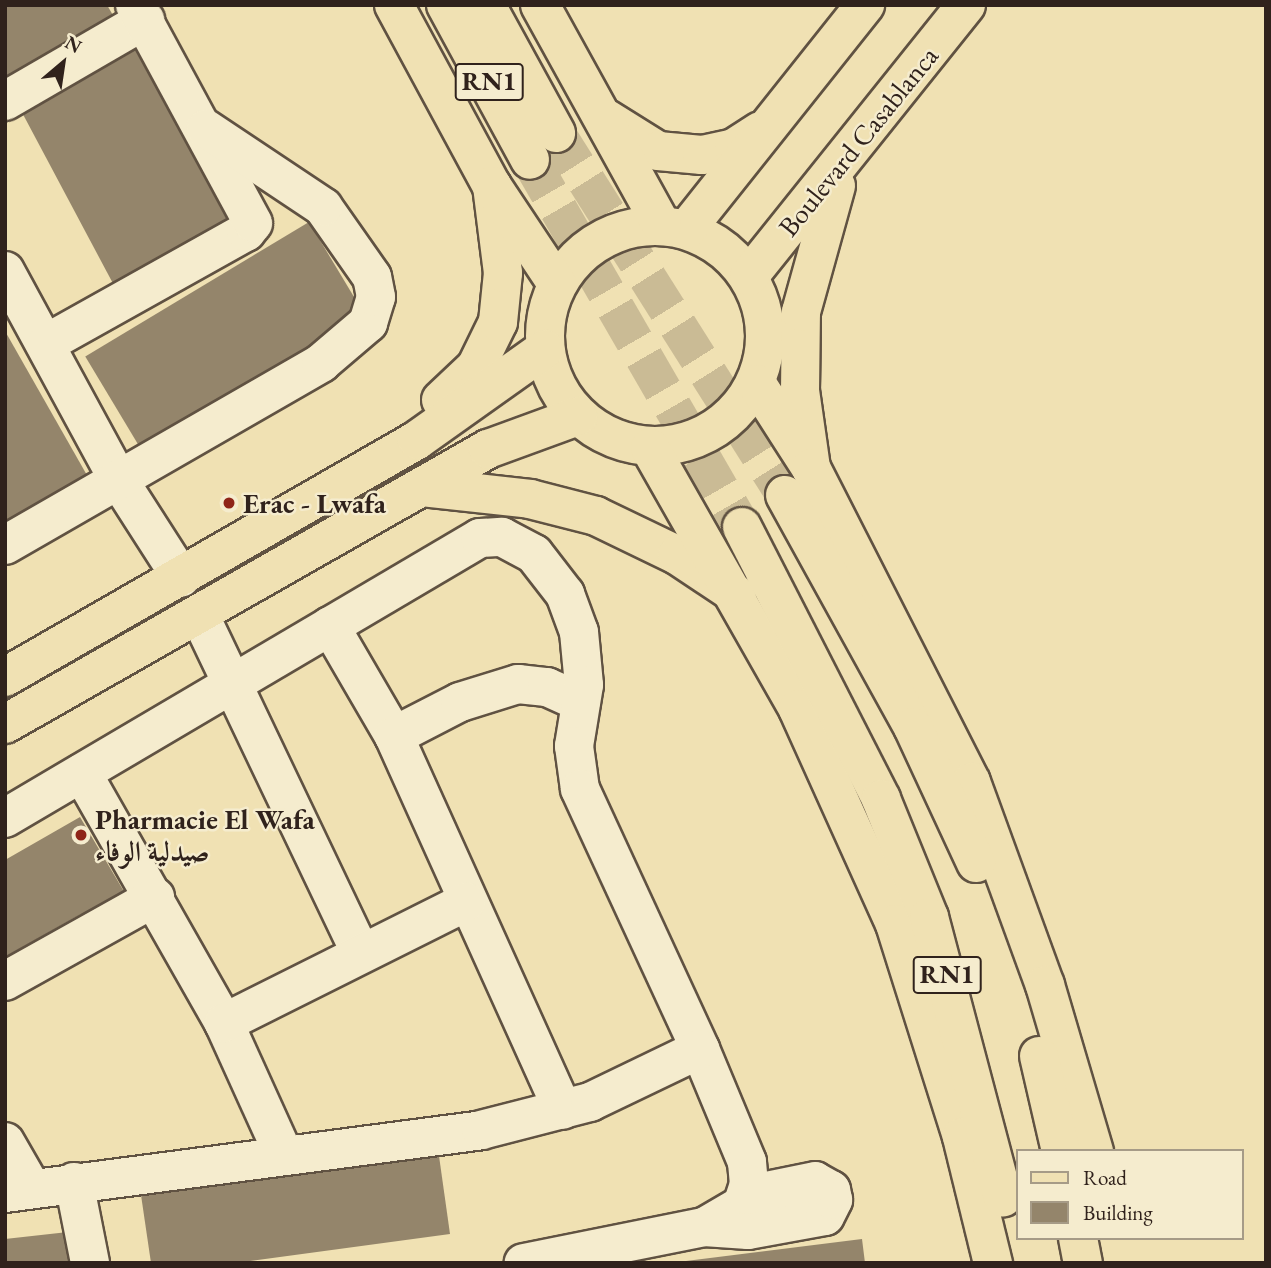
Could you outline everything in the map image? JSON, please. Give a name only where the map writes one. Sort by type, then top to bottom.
[{"type":"main road","points":[[394,5],[492,186],[557,284]]},
{"type":"main road","name":"RN1","points":[[446,5],[543,147],[486,5]]},
{"type":"main road","points":[[540,5],[674,228],[732,256],[749,276],[764,311],[766,348],[757,384],[731,419],[693,442],[650,448],[611,439],[578,416],[555,386],[545,349],[546,316],[557,284],[601,240],[674,228],[768,126],[865,5]]},
{"type":"main road","name":"Boulevard Casablanca","points":[[749,276],[849,155],[966,5]]},
{"type":"main road","points":[[607,119],[658,151],[702,155],[734,148],[768,126]]},
{"type":"main road","points":[[811,468],[800,391],[801,312],[824,212],[849,155]]},
{"type":"main road","points":[[417,440],[430,411],[475,367],[493,337],[503,273],[492,186]]},
{"type":"main road","points":[[5,677],[417,440],[545,349]]},
{"type":"main road","points":[[757,384],[811,468],[971,782],[1045,985],[1093,1149]]},
{"type":"main road","points":[[5,724],[422,487],[517,436],[578,416]]},
{"type":"main road","points":[[650,448],[737,595],[798,709],[895,924],[954,1110],[993,1263]]},
{"type":"main road","points":[[422,487],[530,499],[596,516],[659,545],[737,595]]},
{"type":"main road","name":"RN1","points":[[785,495],[913,727],[968,843],[1004,932],[1060,1149]]},
{"type":"main road","name":"RN1","points":[[742,527],[881,799],[929,917],[986,1121],[1016,1263]]},
{"type":"main road","points":[[1079,1240],[1083,1263]]},
{"type":"main road","points":[[1105,1240],[1108,1263]]},
{"type":"street","points":[[5,101],[140,13],[251,209],[250,228],[47,343]]},
{"type":"street","points":[[5,545],[321,363],[374,311],[372,277],[323,207],[206,129]]},
{"type":"street","points":[[5,271],[47,343],[118,479],[181,577]]},
{"type":"street","points":[[5,818],[480,538],[502,537],[534,554],[565,594],[582,652],[581,702],[574,746],[580,789],[700,1049],[747,1162],[747,1195]]},
{"type":"street","points":[[199,614],[361,953]]},
{"type":"street","points":[[330,626],[394,736],[466,902],[563,1111]]},
{"type":"street","points":[[394,736],[460,702],[518,684],[547,687],[581,702]]},
{"type":"street","points":[[82,772],[224,1023],[284,1155]]},
{"type":"street","points":[[5,981],[155,897]]},
{"type":"street","points":[[224,1023],[466,902]]},
{"type":"street","points":[[5,1142],[18,1191],[481,1130],[563,1111],[700,1049]]},
{"type":"street","points":[[524,1263],[573,1259],[704,1227],[733,1212],[747,1195],[815,1181],[831,1190],[834,1200],[825,1216],[748,1230],[704,1227]]},
{"type":"street","points":[[74,1182],[90,1263]]},
{"type":"building","points":[[5,5],[107,5],[114,17],[5,82]]},
{"type":"building","points":[[139,47],[235,227],[116,290],[21,110]]},
{"type":"building","points":[[309,222],[364,314],[140,448],[85,356]]},
{"type":"building","points":[[5,331],[88,477],[5,524]]},
{"type":"building","points":[[80,817],[129,900],[87,924],[81,914],[5,957],[5,860]]},
{"type":"building","points":[[439,1156],[450,1234],[235,1263],[151,1263],[141,1195]]},
{"type":"building","points":[[68,1232],[71,1263],[5,1263],[5,1239]]},
{"type":"building","points":[[862,1239],[865,1263],[686,1263],[686,1261]]},
{"type":"tunnel","points":[[556,133],[785,495]]},
{"type":"tunnel","points":[[530,160],[742,527]]},
{"type":"place","name":"Erac - Lwafa","points":[[229,503]]},
{"type":"place","name":"Pharmacie El Wafa صيدلية الوفاء","points":[[81,835]]}]
